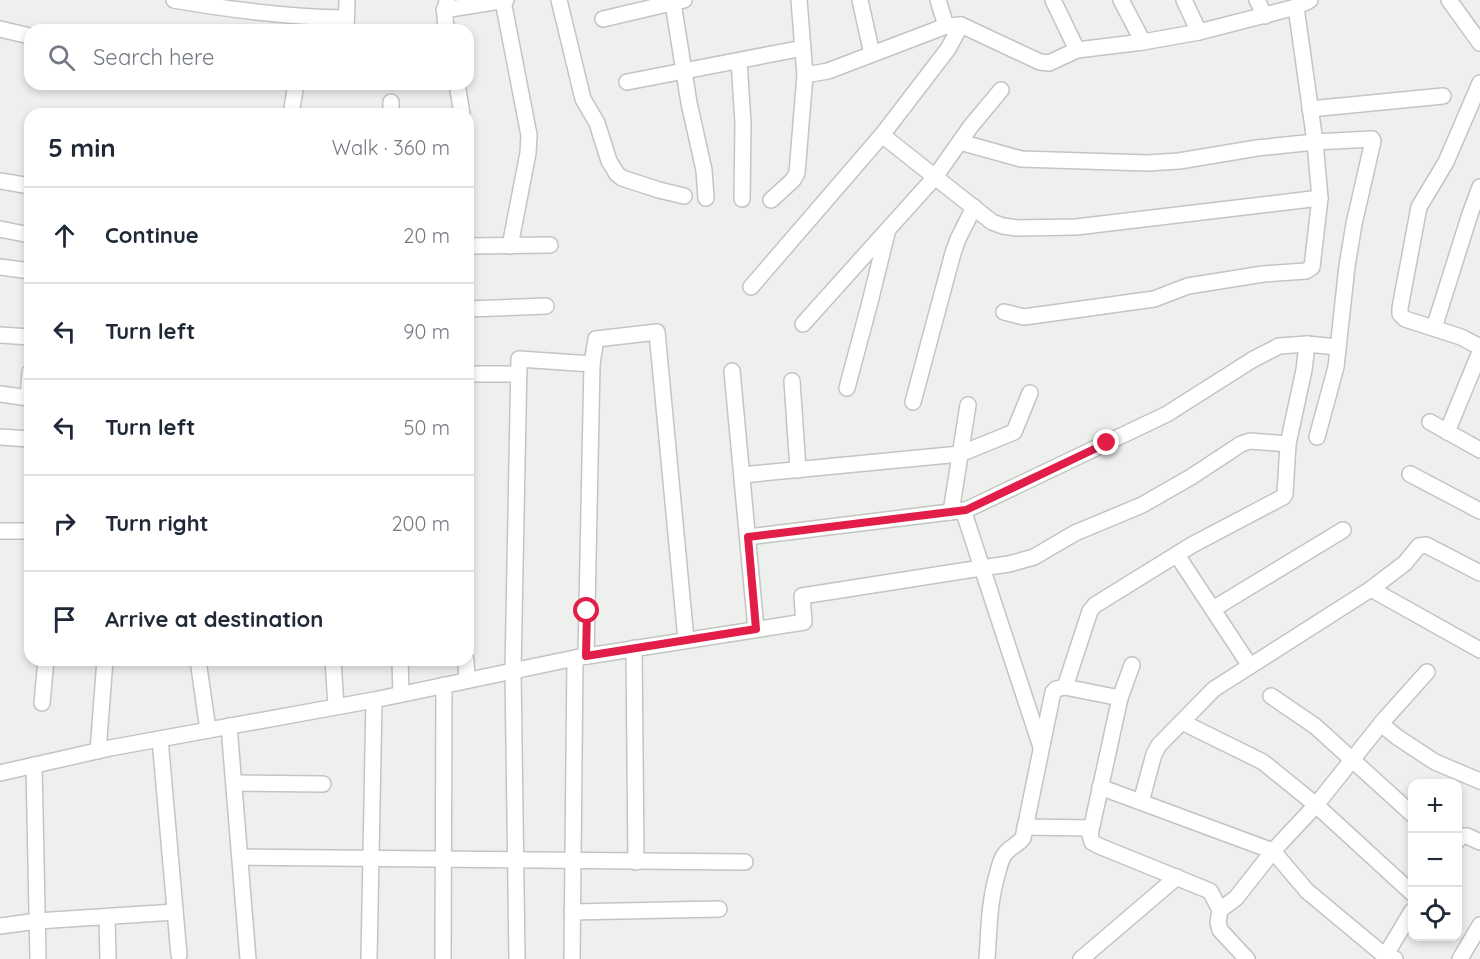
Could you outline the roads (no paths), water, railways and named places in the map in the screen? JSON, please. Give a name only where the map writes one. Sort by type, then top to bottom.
[{"type":"street","points":[[174,0],[217,4],[302,24],[346,24],[347,0]]},
{"type":"street","points":[[445,24],[445,5],[504,0],[529,135],[528,153],[510,246]]},
{"type":"street","points":[[559,0],[583,99],[597,123],[609,161],[616,174],[659,190],[684,196]]},
{"type":"street","points":[[771,200],[793,180],[797,173],[805,75],[799,0]]},
{"type":"street","points":[[860,0],[872,54]]},
{"type":"street","points":[[938,0],[953,26],[1040,62],[1049,63],[1077,50],[1199,32],[1303,4],[1310,109],[1320,198],[1312,267],[1306,271],[1263,274],[1188,286],[1154,299],[1024,317],[1004,312]]},
{"type":"street","points":[[1053,0],[1077,50]]},
{"type":"street","points":[[1121,0],[1143,42]]},
{"type":"street","points":[[1184,0],[1199,32]]},
{"type":"street","points":[[1257,0],[1265,15]]},
{"type":"street","points":[[1449,0],[1480,43]]},
{"type":"street","points":[[603,19],[679,1],[684,72],[704,170],[706,198]]},
{"type":"street","points":[[805,75],[828,71],[953,26]]},
{"type":"street","points":[[751,287],[882,135],[948,49],[953,26]]},
{"type":"street","points":[[0,29],[24,35]]},
{"type":"street","points":[[627,82],[803,48]]},
{"type":"street","points":[[739,61],[744,123],[742,199]]},
{"type":"street","points":[[1448,432],[1479,344],[1405,319],[1400,314],[1400,308],[1419,207],[1446,162],[1480,83]]},
{"type":"street","points":[[292,108],[295,90]]},
{"type":"street","points":[[458,90],[461,108]]},
{"type":"street","points":[[803,324],[935,177],[971,126],[1001,90]]},
{"type":"street","points":[[1310,109],[1443,96]]},
{"type":"street","points":[[882,135],[992,222],[1003,226],[1017,228],[1076,227],[1320,198]]},
{"type":"street","points":[[960,142],[1021,159],[1147,164],[1257,148],[1370,138],[1373,141],[1349,255],[1336,367],[1317,437]]},
{"type":"street","points":[[0,181],[24,185]]},
{"type":"street","points":[[1434,328],[1480,187]]},
{"type":"street","points":[[913,402],[953,253],[974,207]]},
{"type":"street","points":[[0,229],[24,234]]},
{"type":"street","points":[[847,388],[888,230]]},
{"type":"street","points":[[474,246],[550,245]]},
{"type":"street","points":[[0,267],[24,270]]},
{"type":"street","points":[[474,309],[546,306]]},
{"type":"street","points":[[572,959],[573,861],[592,364],[596,339],[657,332],[686,640]]},
{"type":"street","points":[[0,335],[24,337]]},
{"type":"street","points":[[748,537],[957,511],[1167,414],[1252,360],[1279,346],[1307,344],[1337,347]]},
{"type":"street","points":[[1065,687],[1090,610],[1095,605],[1177,555],[1283,497],[1288,444],[1304,370],[1307,344]]},
{"type":"street","points":[[517,959],[513,671],[519,358],[592,364]]},
{"type":"street","points":[[732,371],[756,629]]},
{"type":"street","points":[[474,374],[519,374]]},
{"type":"street","points":[[792,381],[798,470]]},
{"type":"street","points":[[742,475],[960,454],[1014,432],[1030,393]]},
{"type":"street","points":[[0,394],[24,397]]},
{"type":"street","points":[[968,405],[960,454],[957,511],[981,568],[1041,747]]},
{"type":"street","points":[[1430,422],[1480,450]]},
{"type":"street","points":[[0,438],[24,439]]},
{"type":"street","points":[[0,773],[98,751],[374,700],[581,657],[804,622],[802,596],[1009,564],[1034,557],[1075,533],[1142,505],[1191,477],[1241,444],[1250,441],[1288,444]]},
{"type":"street","points":[[1410,474],[1480,511]]},
{"type":"street","points":[[1213,609],[1342,530]]},
{"type":"street","points":[[0,531],[24,531]]},
{"type":"street","points":[[1141,802],[1154,754],[1159,746],[1214,689],[1371,589],[1405,563],[1419,546],[1426,545],[1480,573]]},
{"type":"street","points":[[1177,555],[1250,666]]},
{"type":"street","points":[[1371,589],[1480,650]]},
{"type":"street","points":[[634,648],[636,862]]},
{"type":"street","points":[[1132,665],[1120,698],[1091,828],[1092,842],[1210,891],[1220,910],[1218,922],[1220,930],[1247,959]]},
{"type":"street","points":[[42,703],[45,666]]},
{"type":"street","points":[[98,751],[105,666]]},
{"type":"street","points":[[199,666],[208,730]]},
{"type":"street","points":[[333,666],[336,706]]},
{"type":"street","points":[[400,666],[401,694]]},
{"type":"street","points":[[466,666],[467,680]]},
{"type":"street","points":[[1220,910],[1236,898],[1273,851],[1316,805],[1381,724],[1427,672]]},
{"type":"street","points":[[443,959],[444,685]]},
{"type":"street","points":[[987,959],[993,891],[1002,858],[1007,850],[1019,844],[1023,838],[1053,692],[1056,688],[1065,687],[1120,698]]},
{"type":"street","points":[[1271,696],[1315,726],[1408,810]]},
{"type":"street","points":[[369,959],[374,700]]},
{"type":"street","points":[[1182,722],[1263,762],[1316,805],[1408,888]]},
{"type":"street","points":[[1381,724],[1435,762],[1480,781]]},
{"type":"street","points":[[229,726],[248,959]]},
{"type":"street","points":[[160,739],[179,956]]},
{"type":"street","points":[[34,765],[38,959]]},
{"type":"street","points":[[234,783],[323,783]]},
{"type":"street","points":[[1100,787],[1273,851],[1307,891],[1388,958],[1408,920]]},
{"type":"street","points":[[1024,827],[1091,828]]},
{"type":"street","points":[[1462,836],[1480,842]]},
{"type":"street","points":[[240,857],[745,862]]},
{"type":"street","points":[[1082,959],[1178,877]]},
{"type":"street","points":[[572,912],[719,909]]},
{"type":"street","points":[[0,926],[37,921],[175,912]]},
{"type":"street","points":[[107,917],[108,959]]},
{"type":"street","points":[[1460,959],[1480,925]]}]
